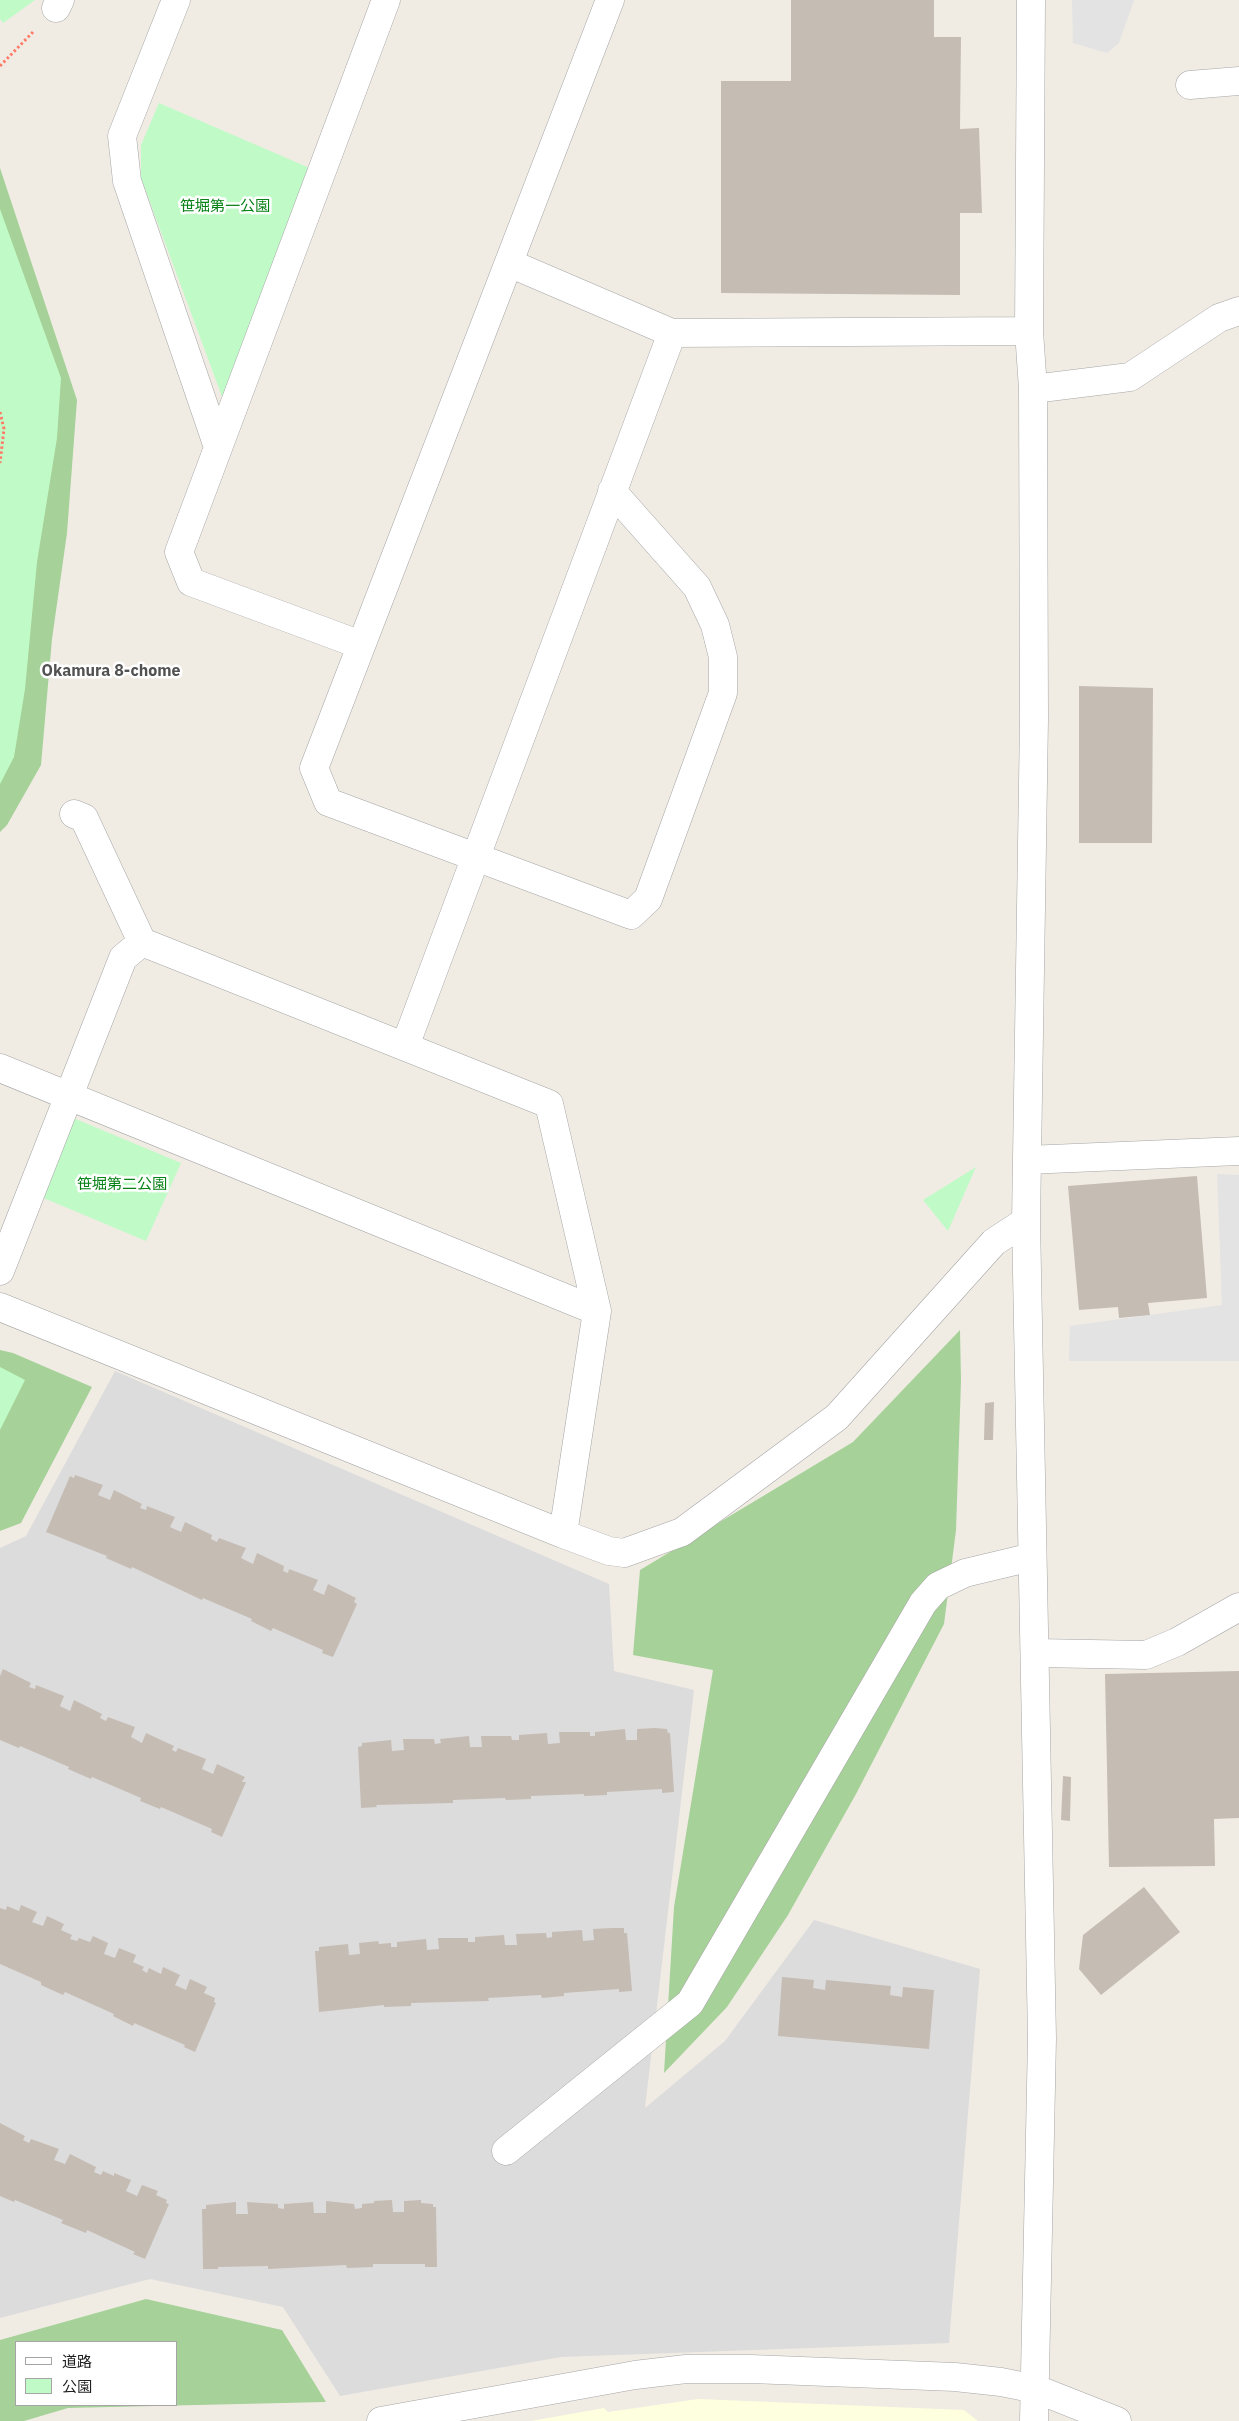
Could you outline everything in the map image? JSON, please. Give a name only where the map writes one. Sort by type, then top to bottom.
[{"type":"street","points":[[176,0],[122,136],[127,181],[218,447]]},
{"type":"street","points":[[361,645],[191,582],[179,552],[386,0]]},
{"type":"street","points":[[610,0],[314,768],[328,802],[631,916],[648,900],[723,693],[722,657],[715,625],[697,587],[612,491]]},
{"type":"street","points":[[1031,0],[1030,331],[1034,719],[1026,1220],[1032,1557],[1036,1653],[1042,2038],[1034,2421]]},
{"type":"street","points":[[1190,85],[1239,81]]},
{"type":"street","points":[[509,263],[672,333],[1030,331]]},
{"type":"street","points":[[1032,388],[1130,377],[1219,318],[1239,311]]},
{"type":"street","points":[[405,1046],[672,333]]},
{"type":"street","points":[[74,814],[84,818],[142,942],[548,1104],[597,1311],[564,1534]]},
{"type":"street","points":[[0,1271],[124,958],[142,942]]},
{"type":"street","points":[[0,1068],[68,1098],[597,1311]]},
{"type":"street","points":[[1027,1160],[1239,1151]]},
{"type":"street","points":[[0,1307],[564,1534],[609,1551],[624,1553],[682,1532],[837,1417],[994,1242],[1026,1220]]},
{"type":"street","points":[[506,2152],[690,2003],[923,1603],[938,1586],[965,1573],[1032,1557]]},
{"type":"street","points":[[1036,1653],[1146,1655],[1177,1642],[1239,1607]]},
{"type":"street","points":[[381,2421],[635,2375],[686,2369],[751,2369],[955,2377],[1036,2389],[1117,2421]]},
{"type":"path","points":[[0,66],[58,4]]},
{"type":"path","points":[[0,412],[4,429],[0,463]]},
{"type":"shaded area","points":[[1072,0],[1134,0],[1119,43],[1107,53],[1073,43]]},
{"type":"shaded area","points":[[1217,1174],[1239,1175],[1239,1361],[1069,1361],[1070,1326],[1222,1305]]},
{"type":"shaded area","points":[[115,1371],[609,1584],[614,1671],[694,1690],[645,2108],[725,2041],[814,1920],[980,1969],[949,2343],[561,2357],[340,2396],[283,2307],[150,2279],[0,2318],[0,1548],[26,1536]]},
{"type":"shaded area","points":[[698,2399],[964,2410],[978,2421],[531,2421],[604,2408],[608,2412]]},
{"type":"green space","points":[[0,0],[35,0],[3,23],[0,19]]},
{"type":"green space","name":"笹堀第一公園","points":[[159,103],[312,169],[224,402],[141,178],[141,145]]},
{"type":"green space","points":[[0,168],[77,400],[67,533],[52,639],[41,765],[7,825],[0,832]]},
{"type":"green space","points":[[0,209],[61,378],[57,438],[37,562],[25,689],[14,757],[0,784]]},
{"type":"green space","name":"笹堀第二公園","points":[[71,1117],[181,1163],[146,1241],[34,1194]]},
{"type":"green space","points":[[976,1167],[948,1231],[923,1200]]},
{"type":"green space","points":[[960,1330],[961,1381],[956,1530],[944,1624],[856,1794],[788,1915],[727,2007],[664,2073],[674,1907],[713,1670],[633,1655],[640,1570],[853,1442]]},
{"type":"green space","points":[[0,1350],[13,1353],[92,1387],[21,1523],[0,1531]]},
{"type":"green space","points":[[0,1367],[25,1380],[0,1430]]},
{"type":"green space","points":[[146,2299],[282,2330],[326,2402],[178,2405],[178,2341],[15,2341],[15,2406],[154,2406],[68,2408],[24,2421],[0,2421],[0,2340]]},
{"type":"building","points":[[791,0],[934,0],[934,37],[961,37],[960,129],[979,128],[982,213],[960,213],[960,295],[721,293],[721,81],[791,81]]},
{"type":"building","points":[[1079,686],[1153,688],[1152,843],[1079,843]]},
{"type":"building","points":[[1197,1176],[1207,1298],[1148,1303],[1150,1315],[1119,1318],[1118,1307],[1079,1310],[1068,1186]]},
{"type":"building","points":[[994,1402],[993,1440],[984,1440],[985,1403]]},
{"type":"building","points":[[75,1475],[103,1485],[98,1495],[110,1500],[114,1490],[142,1504],[140,1508],[146,1510],[147,1506],[175,1517],[170,1527],[181,1532],[185,1522],[212,1535],[211,1539],[217,1542],[219,1538],[246,1548],[241,1558],[253,1564],[257,1553],[284,1566],[283,1571],[288,1573],[289,1569],[318,1580],[313,1590],[324,1595],[328,1584],[356,1598],[354,1602],[357,1604],[333,1657],[322,1653],[323,1650],[273,1628],[271,1631],[251,1621],[252,1619],[203,1598],[202,1600],[132,1567],[131,1569],[106,1558],[107,1556],[46,1532],[70,1476],[74,1478]]},
{"type":"building","points":[[3,1669],[31,1683],[29,1687],[35,1689],[36,1685],[64,1696],[60,1706],[70,1711],[74,1700],[102,1714],[100,1718],[106,1721],[108,1717],[135,1727],[131,1737],[142,1743],[146,1733],[174,1746],[172,1750],[176,1752],[178,1748],[206,1759],[202,1769],[213,1774],[217,1764],[245,1777],[242,1782],[246,1782],[222,1837],[211,1832],[212,1829],[161,1807],[160,1809],[140,1801],[141,1798],[92,1777],[91,1779],[68,1769],[69,1767],[20,1746],[19,1748],[0,1740],[0,1676]]},
{"type":"building","points":[[1239,1671],[1239,1818],[1214,1819],[1215,1866],[1109,1867],[1105,1674]]},
{"type":"building","points":[[625,1729],[626,1740],[637,1740],[637,1729],[667,1729],[668,1733],[670,1733],[674,1792],[662,1793],[662,1789],[607,1792],[607,1795],[584,1796],[584,1794],[531,1796],[531,1799],[453,1800],[453,1803],[376,1805],[377,1807],[361,1808],[358,1747],[362,1746],[362,1743],[391,1740],[392,1751],[404,1750],[403,1739],[434,1739],[435,1744],[441,1743],[440,1739],[469,1736],[470,1747],[482,1747],[481,1736],[511,1736],[512,1740],[519,1740],[519,1735],[547,1733],[548,1744],[560,1743],[559,1732],[590,1732],[590,1736],[595,1736],[595,1732]]},
{"type":"building","points":[[1063,1776],[1071,1777],[1070,1821],[1061,1820]]},
{"type":"building","points":[[1144,1887],[1180,1932],[1101,1995],[1079,1969],[1083,1935]]},
{"type":"building","points":[[21,1905],[37,1912],[32,1922],[43,1926],[47,1916],[64,1924],[61,1930],[72,1935],[70,1939],[77,1941],[79,1938],[90,1942],[93,1936],[108,1943],[104,1954],[115,1958],[119,1948],[136,1955],[133,1962],[144,1967],[142,1970],[147,1973],[149,1968],[161,1974],[163,1967],[180,1975],[175,1985],[186,1990],[190,1979],[207,1987],[204,1993],[215,1998],[214,2002],[216,2003],[195,2052],[184,2047],[185,2045],[134,2023],[133,2026],[113,2016],[114,2014],[65,1992],[63,1995],[41,1985],[41,1982],[0,1964],[0,1908],[6,1910],[7,1906],[19,1911]]},
{"type":"building","points":[[624,1928],[624,1933],[627,1933],[632,1991],[619,1992],[619,1989],[564,1993],[564,1996],[542,1998],[541,1995],[488,1998],[489,2001],[411,2003],[411,2006],[384,2007],[384,2005],[319,2012],[315,1951],[319,1951],[319,1947],[348,1944],[349,1955],[360,1954],[359,1943],[378,1941],[379,1944],[391,1943],[391,1947],[397,1947],[397,1942],[426,1939],[427,1950],[439,1949],[438,1938],[468,1938],[468,1942],[475,1942],[475,1937],[504,1935],[505,1945],[517,1945],[516,1934],[546,1933],[547,1938],[552,1937],[552,1932],[582,1930],[583,1941],[594,1940],[593,1929]]},
{"type":"building","points":[[782,1977],[814,1980],[813,1988],[825,1990],[826,1980],[891,1986],[890,1995],[902,1997],[903,1987],[934,1990],[929,2049],[778,2036]]},
{"type":"building","points":[[0,2123],[25,2136],[23,2140],[29,2143],[31,2139],[59,2149],[54,2160],[65,2164],[70,2154],[96,2167],[94,2172],[101,2175],[103,2171],[131,2180],[126,2191],[137,2196],[142,2185],[158,2191],[156,2195],[167,2200],[166,2203],[169,2204],[145,2259],[133,2254],[135,2252],[87,2230],[86,2233],[61,2223],[63,2220],[15,2200],[14,2202],[0,2196]]},
{"type":"building","points":[[392,2200],[393,2212],[404,2212],[404,2201],[421,2200],[421,2203],[433,2204],[433,2207],[436,2207],[437,2267],[425,2267],[425,2264],[373,2264],[373,2267],[347,2268],[346,2265],[268,2269],[268,2266],[203,2269],[202,2209],[206,2209],[206,2205],[236,2202],[236,2214],[248,2214],[247,2202],[278,2204],[278,2208],[284,2209],[284,2204],[313,2202],[314,2213],[326,2213],[326,2201],[354,2204],[355,2209],[362,2208],[362,2204],[374,2203],[374,2201]]},
{"type":"district","name":"Okamura 8-chome","points":[[111,671]]}]
